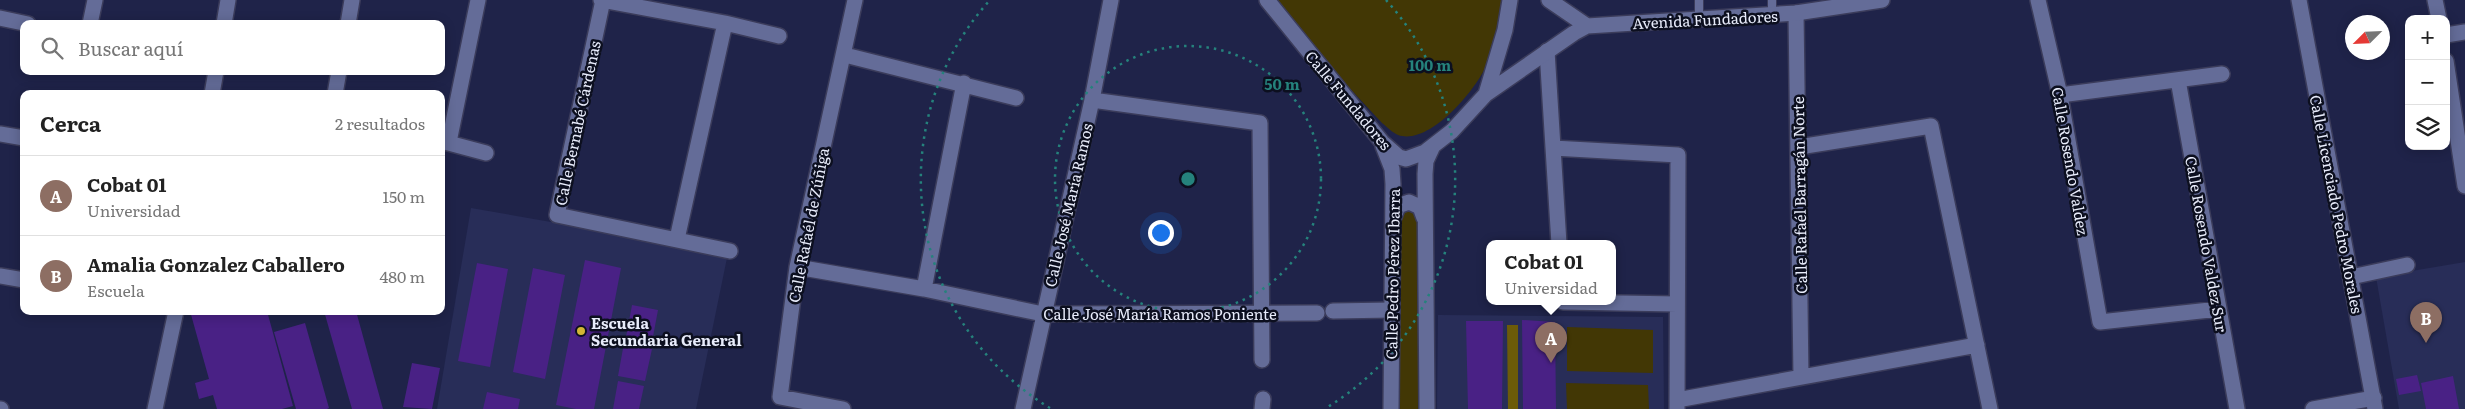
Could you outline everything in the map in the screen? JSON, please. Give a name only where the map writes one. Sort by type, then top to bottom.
[{"type":"street","points":[[91,20],[95,0]]},
{"type":"street","points":[[225,20],[228,0]]},
{"type":"street","points":[[349,20],[352,0]]},
{"type":"street","points":[[478,0],[445,142],[486,154]]},
{"type":"street","points":[[602,0],[725,23],[779,36]]},
{"type":"street","name":"Calle Bernabé Cárdenas","points":[[602,0],[557,215],[677,239]]},
{"type":"street","name":"Calle Rafaél de Zúñiga","points":[[843,409],[780,396],[797,267],[855,0]]},
{"type":"street","name":"Calle José María Ramos","points":[[1023,409],[1092,100],[1111,0]]},
{"type":"street","name":"Calle Fundadores","points":[[1257,0],[1270,5],[1382,142],[1399,157],[1406,158],[1432,148],[1486,94],[1547,51],[1587,26]]},
{"type":"street","name":"Calle Fundadores","points":[[1486,94],[1508,15],[1510,0]]},
{"type":"street","points":[[1549,0],[1587,26]]},
{"type":"street","name":"Avenida Fundadores","points":[[1587,26],[1699,18],[1772,7],[1796,14],[1882,0]]},
{"type":"street","name":"Calle Rosendo Valdez","points":[[2038,0],[2060,95],[2100,322],[2219,309]]},
{"type":"street","name":"Calle Licenciado Pedro Morales","points":[[2298,0],[2374,403]]},
{"type":"street","points":[[2435,0],[2438,15]]},
{"type":"street","name":"Calle Rafaél Barragán Norte","points":[[1796,14],[1801,378]]},
{"type":"street","points":[[0,18],[20,22]]},
{"type":"street","points":[[725,23],[677,239],[730,251]]},
{"type":"street","points":[[2450,34],[2465,32]]},
{"type":"street","points":[[1547,51],[1559,240]]},
{"type":"street","points":[[844,55],[964,83],[1016,98]]},
{"type":"street","points":[[2060,95],[2222,74]]},
{"type":"street","points":[[213,90],[215,75]]},
{"type":"street","points":[[336,90],[338,75]]},
{"type":"street","name":"Calle Rosendo Valdez Sur","points":[[2178,80],[2237,409]]},
{"type":"street","points":[[924,289],[964,83]]},
{"type":"street","points":[[2450,87],[2465,186]]},
{"type":"street","points":[[1092,100],[1260,123],[1262,360]]},
{"type":"street","points":[[1799,147],[1931,126],[1990,409]]},
{"type":"street","points":[[0,134],[20,137]]},
{"type":"street","name":"Calle Pedro Pérez Ibarra","points":[[1382,142],[1392,169],[1394,217],[1391,409]]},
{"type":"street","name":"Calle Pedro Pérez Ibarra","points":[[1427,409],[1424,218],[1426,161],[1432,148]]},
{"type":"street","points":[[1553,148],[1678,155],[1677,404],[1801,378],[1977,345]]},
{"type":"street","points":[[1394,217],[1398,206],[1409,202],[1420,207],[1424,218]]},
{"type":"street","points":[[2351,277],[2407,265]]},
{"type":"street","name":"Calle José María Ramos Poniente","points":[[797,267],[924,289],[1043,314],[1317,313]]},
{"type":"street","points":[[0,276],[20,279]]},
{"type":"street","points":[[1616,303],[1678,304]]},
{"type":"street","points":[[1333,311],[1392,310]]},
{"type":"street","points":[[154,409],[175,315]]},
{"type":"street","points":[[2313,409],[2374,403]]},
{"type":"lane","points":[[1699,0],[1699,18]]},
{"type":"shaded area","points":[[1271,0],[1505,0],[1503,17],[1496,42],[1486,66],[1472,89],[1450,114],[1437,125],[1410,136],[1398,135],[1382,123],[1276,9]]},
{"type":"shaded area","points":[[1410,207],[1419,218],[1420,409],[1399,409],[1397,217],[1400,209]]},
{"type":"shaded area","name":"Escuela Secundaria General","points":[[471,208],[728,253],[696,409],[437,409]]},
{"type":"shaded area","points":[[2465,262],[2465,409],[2399,409],[2376,277]]},
{"type":"shaded area","points":[[1438,315],[1663,317],[1664,409],[1437,409]]},
{"type":"shaded area","points":[[1507,325],[1518,325],[1518,409],[1508,409]]},
{"type":"shaded area","points":[[1567,327],[1653,330],[1653,373],[1567,371]]},
{"type":"shaded area","points":[[1566,383],[1648,385],[1649,409],[1567,409]]},
{"type":"building","points":[[585,260],[621,268],[594,409],[576,409],[556,405]]},
{"type":"building","points":[[477,263],[508,269],[490,367],[458,361]]},
{"type":"building","points":[[533,268],[565,275],[545,379],[513,372]]},
{"type":"building","points":[[632,305],[658,310],[652,342],[626,337]]},
{"type":"building","points":[[191,315],[268,315],[293,406],[282,409],[217,409],[213,395],[199,399],[195,383],[209,379]]},
{"type":"building","points":[[325,315],[357,315],[383,409],[352,409]]},
{"type":"building","points":[[1522,320],[1555,322],[1556,409],[1523,409]]},
{"type":"building","points":[[1466,321],[1503,321],[1502,409],[1468,409]]},
{"type":"building","points":[[305,323],[329,408],[327,409],[296,409],[274,332]]},
{"type":"building","points":[[624,343],[652,349],[645,381],[618,376]]},
{"type":"building","points":[[412,363],[440,368],[432,409],[403,407]]},
{"type":"building","points":[[2417,375],[2421,391],[2399,395],[2396,379]]},
{"type":"building","points":[[2453,376],[2459,409],[2426,409],[2421,383]]},
{"type":"building","points":[[618,381],[644,386],[639,409],[613,409]]},
{"type":"building","points":[[487,392],[520,399],[518,409],[483,409]]},
{"type":"place","name":"Escuela Secundaria General","points":[[581,331]]},
{"type":"place","name":"Amalia Gonzalez Caballero","points":[[2426,343]]},
{"type":"place","name":"Cobat 01","points":[[1551,363]]}]
